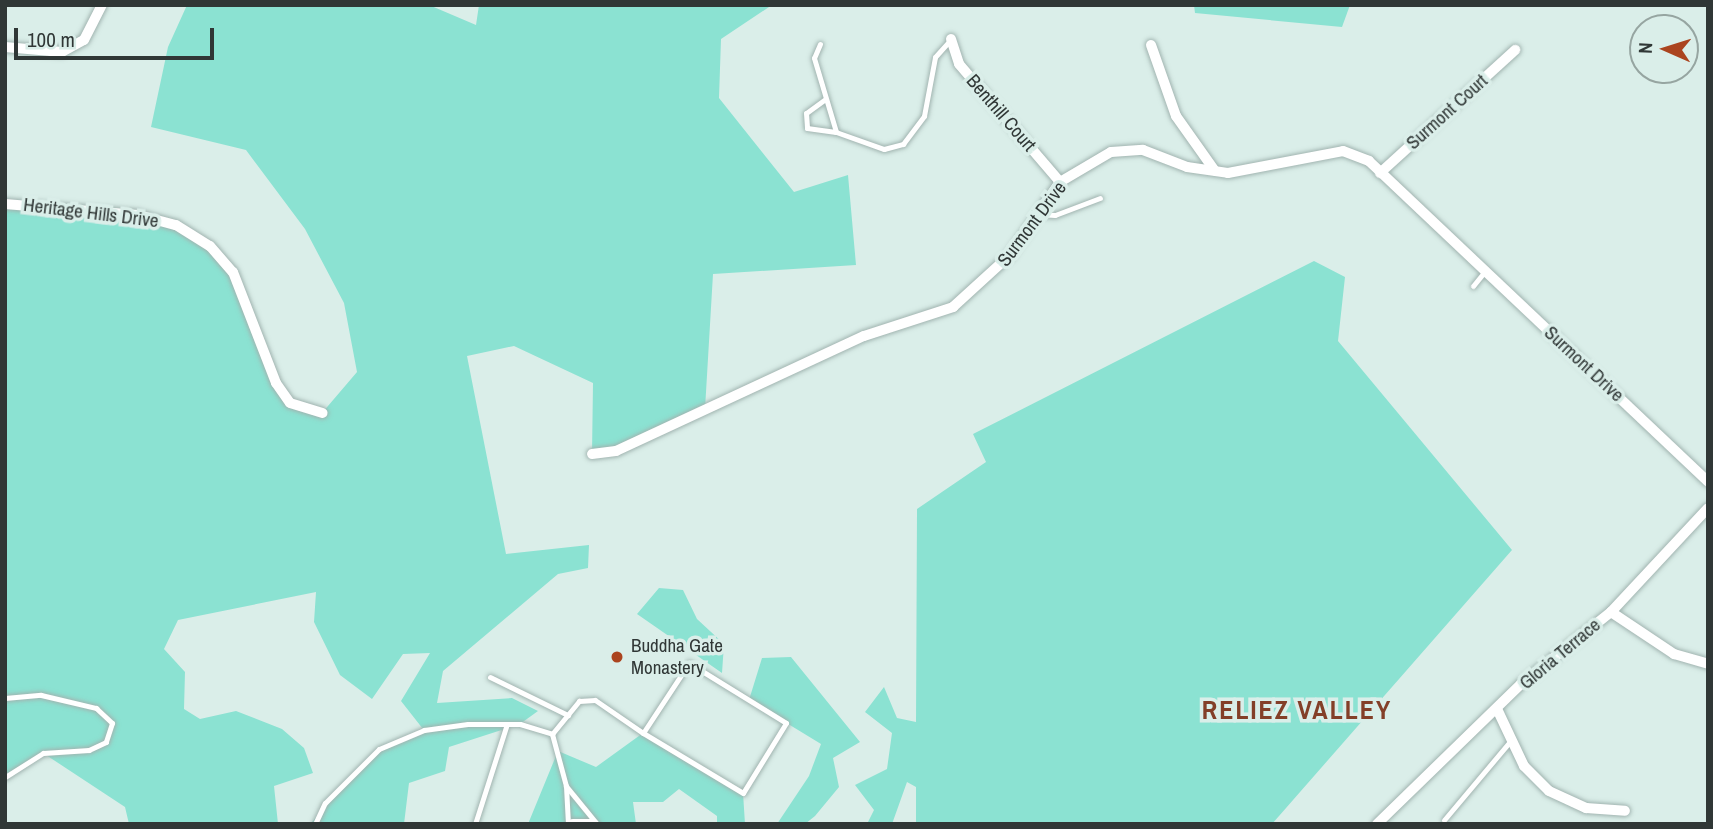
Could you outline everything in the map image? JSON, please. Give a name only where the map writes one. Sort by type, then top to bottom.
[{"type":"street","points":[[5,47],[62,52],[84,40],[102,5]]},
{"type":"street","name":"Benthill Court","points":[[951,39],[959,64],[1060,182]]},
{"type":"street","points":[[1151,45],[1177,116],[1215,171]]},
{"type":"street","name":"Surmont Court","points":[[1380,173],[1514,50]]},
{"type":"street","name":"Surmont Drive","points":[[592,454],[616,451],[864,336],[953,307],[986,282],[1060,182],[1111,152],[1143,150],[1215,171],[1343,151],[1369,161],[1708,482]]},
{"type":"street","name":"Heritage Hills Drive","points":[[5,204],[138,215],[176,225],[210,246],[233,272],[276,383],[290,403],[322,413]]},
{"type":"street","name":"Gloria Terrace","points":[[1377,824],[1499,711],[1521,684],[1611,612],[1708,508]]},
{"type":"street","points":[[1611,612],[1674,654],[1708,664]]},
{"type":"street","points":[[1499,711],[1532,776],[1558,798],[1625,811]]},
{"type":"street","points":[[573,824],[594,824]]},
{"type":"lane","points":[[824,100],[806,113],[807,128],[836,132],[884,149],[903,144],[924,116],[935,57],[951,39]]},
{"type":"lane","points":[[820,44],[814,58],[824,100],[836,132]]},
{"type":"lane","points":[[1038,214],[1055,215],[1100,198]]},
{"type":"lane","points":[[1474,286],[1485,271]]},
{"type":"lane","points":[[552,734],[579,701],[596,700],[643,733],[743,793],[786,723],[689,663],[643,733]]},
{"type":"lane","points":[[490,677],[568,715]]},
{"type":"lane","points":[[5,698],[41,695],[96,708],[112,723],[106,742],[89,750],[43,753],[5,777]]},
{"type":"lane","points":[[315,824],[337,789],[379,750],[424,730],[507,724],[552,734]]},
{"type":"lane","points":[[475,824],[507,724]]},
{"type":"lane","points":[[552,734],[566,786],[568,824]]},
{"type":"lane","points":[[1444,820],[1512,739]]},
{"type":"lane","points":[[566,786],[594,824]]},
{"type":"green space","points":[[187,5],[429,5],[476,25],[479,5],[772,5],[721,39],[719,98],[794,192],[848,175],[856,265],[713,274],[705,409],[616,451],[592,454],[593,383],[514,346],[467,356],[506,554],[589,545],[588,568],[558,574],[443,671],[437,703],[512,698],[538,711],[520,724],[449,747],[445,771],[409,783],[404,824],[310,824],[379,749],[423,729],[401,701],[430,653],[403,654],[372,699],[340,675],[314,622],[316,592],[178,620],[164,649],[185,672],[184,709],[200,719],[236,711],[282,729],[304,748],[313,773],[274,786],[278,824],[129,824],[125,807],[43,753],[5,777],[5,208],[176,225],[210,246],[233,272],[290,403],[322,413],[357,372],[344,303],[305,229],[246,150],[151,127],[168,47]]},
{"type":"green space","points":[[1194,5],[1350,5],[1342,27],[1195,13]]},
{"type":"green space","points":[[1314,261],[1345,277],[1338,341],[1512,550],[1272,824],[916,824],[916,787],[907,782],[892,824],[867,824],[874,810],[855,785],[887,769],[892,733],[865,712],[884,687],[897,718],[916,722],[917,509],[986,462],[973,434]]},
{"type":"green space","points":[[659,588],[683,590],[697,619],[724,644],[722,673],[637,614]]},
{"type":"green space","points":[[791,657],[860,742],[833,758],[839,787],[815,816],[805,824],[777,824],[809,776],[821,744],[749,700],[762,658]]},
{"type":"green space","points":[[643,733],[743,793],[745,824],[717,824],[717,816],[679,789],[663,802],[633,802],[636,824],[528,824],[558,751],[596,767]]},
{"type":"place","name":"Buddha Gate Monastery","points":[[617,657]]},
{"type":"district","name":"RELIEZ VALLEY","points":[[1297,710]]}]
